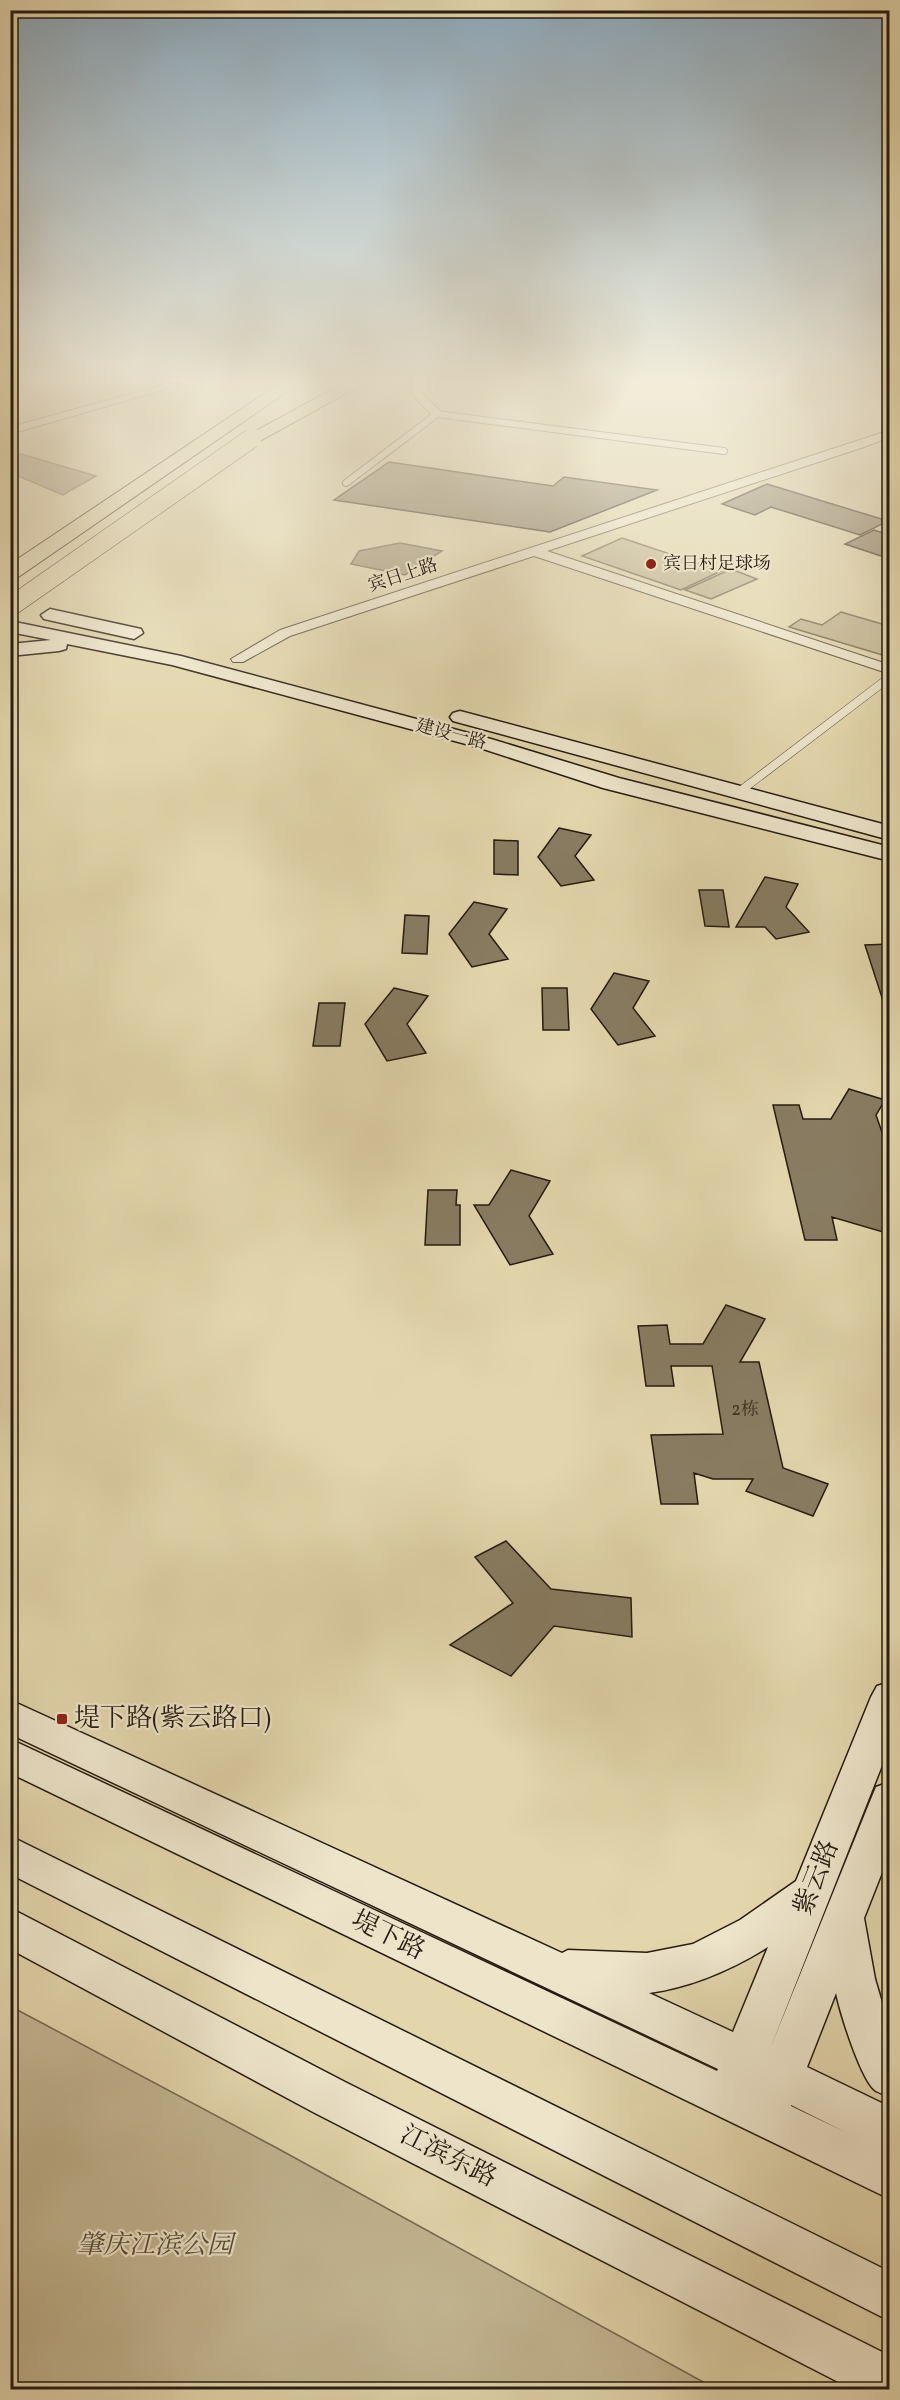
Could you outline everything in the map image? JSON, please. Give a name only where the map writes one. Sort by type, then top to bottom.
[{"type":"main road","points":[[10,559],[100,496]]},
{"type":"main road","points":[[10,574],[125,496]]},
{"type":"main road","points":[[10,607],[169,496]]},
{"type":"main road","name":"建设一路","points":[[10,607],[155,637],[890,833]]},
{"type":"main road","name":"建设一路","points":[[10,626],[174,660],[484,743],[611,783],[890,854]]},
{"type":"main road","points":[[10,650],[89,644]]},
{"type":"main road","name":"紫云路","points":[[755,2088],[811,1893],[890,1696]]},
{"type":"main road","name":"堤下路","points":[[10,1716],[555,1970],[755,2088]]},
{"type":"main road","name":"堤下路","points":[[10,1755],[755,2088]]},
{"type":"main road","name":"紫云路","points":[[755,2088],[844,1916],[890,1799]]},
{"type":"main road","points":[[10,1854],[890,2297]]},
{"type":"main road","points":[[555,1970],[648,1973],[694,1964],[737,1946],[811,1893]]},
{"type":"main road","points":[[844,1916],[855,1992],[874,2052],[890,2075]]},
{"type":"main road","name":"江滨东路","points":[[10,1927],[329,2097],[890,2382]]},
{"type":"main road","points":[[755,2088],[890,2131]]},
{"type":"main road","points":[[755,2088],[890,2177]]},
{"type":"street","name":"宾日上路","points":[[238,659],[285,633],[704,496]]},
{"type":"street","points":[[536,552],[890,670]]},
{"type":"lane","points":[[740,792],[890,677]]},
{"type":"green space","name":"宾日村足球场","points":[[622,538],[721,571],[681,590],[582,556]]},
{"type":"green space","points":[[731,569],[757,579],[711,599],[685,590]]},
{"type":"green space","points":[[841,612],[889,626],[889,657],[789,627],[801,619],[822,625]]},
{"type":"green space","name":"肇庆江滨公园","points":[[10,2006],[275,2147],[716,2389],[11,2389]]},
{"type":"shaded area","points":[[400,543],[442,551],[405,575],[351,564],[359,551]]},
{"type":"building","points":[[340,496],[642,496],[550,532],[334,500]]},
{"type":"building","points":[[740,496],[806,496],[888,521],[860,535],[771,507],[755,515],[722,504]]},
{"type":"building","points":[[874,530],[890,535],[890,559],[845,544]]},
{"type":"building","points":[[559,828],[591,835],[575,856],[594,880],[561,886],[538,857]]},
{"type":"building","points":[[494,840],[518,841],[518,875],[494,874]]},
{"type":"building","points":[[765,877],[798,884],[786,907],[809,932],[776,939],[765,927],[736,927]]},
{"type":"building","points":[[699,890],[723,890],[729,927],[705,926]]},
{"type":"building","points":[[474,902],[507,909],[489,934],[508,959],[472,967],[449,934]]},
{"type":"building","points":[[405,915],[429,916],[427,954],[402,953]]},
{"type":"building","points":[[890,944],[890,1006],[885,1007],[865,945]]},
{"type":"building","points":[[614,973],[649,981],[633,1008],[655,1036],[618,1045],[591,1009]]},
{"type":"building","points":[[394,988],[428,996],[407,1024],[426,1053],[387,1061],[365,1024]]},
{"type":"building","points":[[542,988],[567,988],[569,1030],[543,1030]]},
{"type":"building","points":[[319,1003],[345,1003],[340,1046],[313,1046]]},
{"type":"building","points":[[849,1089],[885,1100],[876,1115],[890,1155],[890,1234],[832,1217],[837,1240],[805,1240],[773,1105],[799,1105],[803,1119],[831,1119]]},
{"type":"building","points":[[511,1170],[550,1181],[529,1216],[553,1254],[510,1265],[474,1205],[489,1205]]},
{"type":"building","points":[[428,1190],[457,1190],[456,1205],[460,1205],[460,1245],[425,1245]]},
{"type":"building","points":[[726,1305],[765,1319],[740,1362],[759,1362],[783,1468],[828,1484],[813,1516],[746,1491],[753,1479],[713,1479],[694,1473],[698,1504],[661,1504],[651,1435],[723,1434],[712,1366],[671,1366],[674,1386],[646,1386],[638,1326],[667,1325],[670,1344],[703,1344]]},
{"type":"building","points":[[506,1541],[551,1589],[631,1598],[632,1637],[554,1626],[511,1676],[450,1645],[513,1603],[475,1557]]},
{"type":"place","name":"宾日村足球场","points":[[651,564]]},
{"type":"place","name":"堤下路(紫云路口)","points":[[62,1719]]}]
